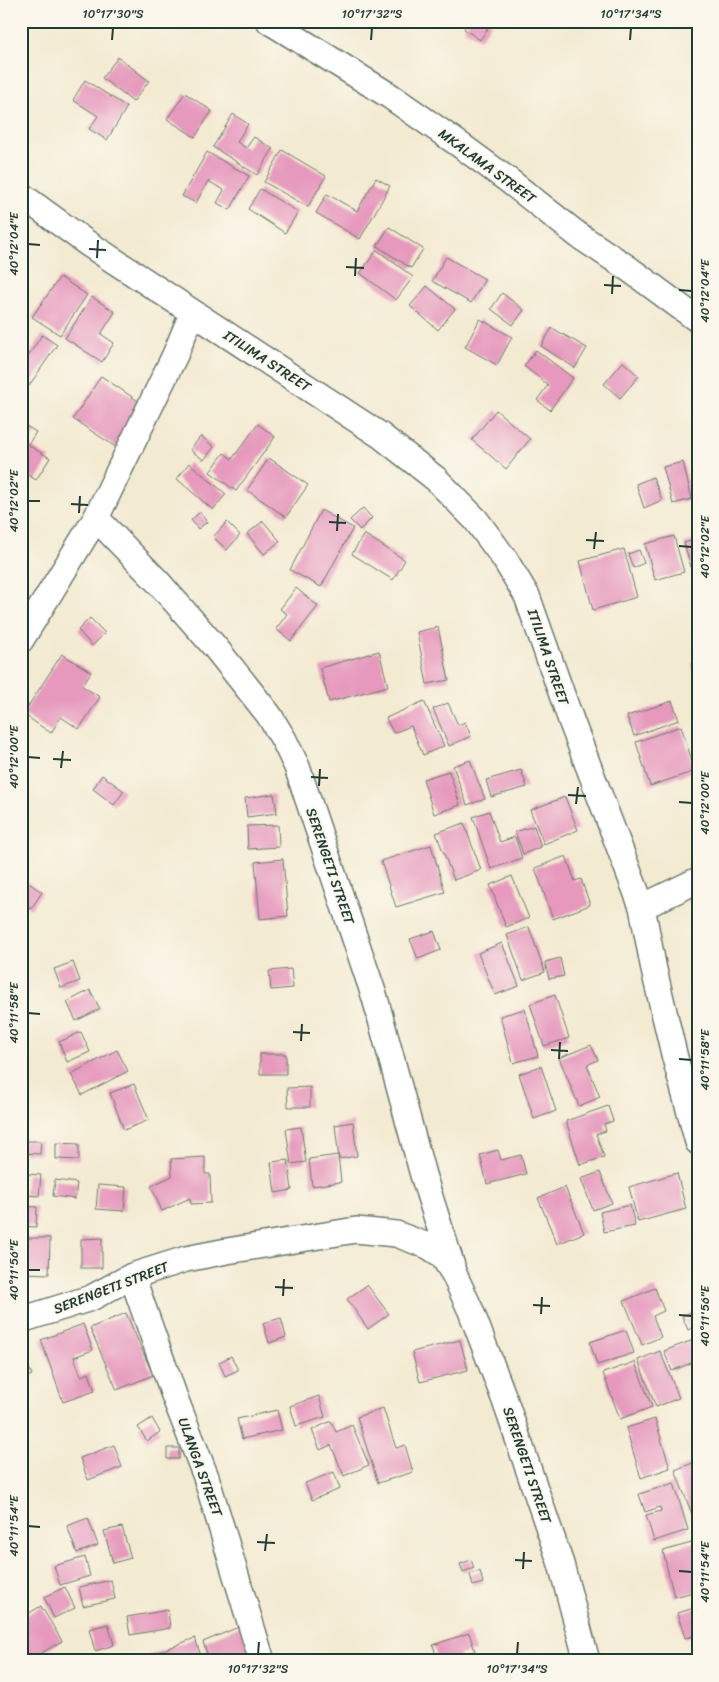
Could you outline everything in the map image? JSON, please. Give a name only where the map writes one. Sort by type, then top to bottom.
[{"type":"street","name":"MKALAMA STREET","points":[[269,21],[390,96],[508,180],[578,235],[629,269],[698,320]]},
{"type":"street","name":"ITILIMA STREET","points":[[21,195],[86,243],[192,314],[243,344],[380,435],[436,479],[476,520],[504,558],[527,596],[572,723],[642,907],[671,1040],[698,1142]]},
{"type":"street","points":[[21,640],[96,518],[175,355],[192,314]]},
{"type":"street","name":"SERENGETI STREET","points":[[96,518],[158,582],[215,647],[269,715],[284,740],[297,768],[375,998],[426,1183],[454,1274],[471,1311],[504,1398],[561,1564],[587,1661]]},
{"type":"street","points":[[642,907],[698,880]]},
{"type":"street","name":"SERENGETI STREET","points":[[21,1320],[91,1298],[132,1276],[186,1259],[356,1230],[396,1234],[428,1246],[442,1255],[454,1274]]},
{"type":"street","name":"ULANGA STREET","points":[[132,1276],[175,1398],[206,1477],[262,1661]]},
{"type":"building","points":[[470,21],[487,21],[491,24],[480,40],[464,29]]},
{"type":"building","points":[[118,57],[149,81],[133,102],[102,78]]},
{"type":"building","points":[[85,80],[127,107],[107,140],[89,129],[98,116],[73,100]]},
{"type":"building","points":[[185,93],[212,111],[195,137],[167,119]]},
{"type":"building","points":[[233,114],[248,124],[237,142],[246,148],[254,137],[273,149],[257,175],[213,147]]},
{"type":"building","points":[[282,150],[326,176],[308,207],[264,182]]},
{"type":"building","points":[[207,152],[249,176],[230,210],[217,203],[224,190],[208,181],[196,203],[182,196]]},
{"type":"building","points":[[376,178],[390,186],[360,239],[316,213],[327,194],[357,211]]},
{"type":"building","points":[[260,189],[298,212],[285,233],[248,209]]},
{"type":"building","points":[[389,227],[423,249],[411,268],[377,246]]},
{"type":"building","points":[[377,250],[413,277],[396,300],[360,273]]},
{"type":"building","points":[[446,257],[485,279],[471,303],[432,281]]},
{"type":"building","points":[[60,277],[87,295],[60,335],[32,317]]},
{"type":"building","points":[[427,286],[455,309],[438,330],[410,306]]},
{"type":"building","points":[[502,293],[524,310],[513,325],[491,309]]},
{"type":"building","points":[[92,297],[115,312],[101,334],[114,343],[102,362],[65,338]]},
{"type":"building","points":[[480,319],[512,337],[497,365],[465,347]]},
{"type":"building","points":[[552,328],[587,348],[575,368],[541,346]]},
{"type":"building","points":[[42,335],[57,345],[26,390],[21,387],[21,362],[23,364]]},
{"type":"building","points":[[536,350],[573,378],[550,410],[537,400],[548,385],[524,366]]},
{"type":"building","points":[[623,362],[639,376],[620,398],[604,384]]},
{"type":"building","points":[[101,376],[144,405],[116,447],[73,419]]},
{"type":"building","points":[[496,410],[530,439],[506,469],[472,440]]},
{"type":"building","points":[[21,423],[36,432],[28,445],[50,458],[36,480],[21,471]]},
{"type":"building","points":[[258,424],[275,437],[236,491],[210,472],[224,453],[232,459]]},
{"type":"building","points":[[201,436],[214,447],[204,460],[190,450]]},
{"type":"building","points":[[269,458],[308,485],[286,517],[247,490]]},
{"type":"building","points":[[683,462],[692,499],[673,504],[663,467]]},
{"type":"building","points":[[189,463],[226,494],[213,510],[177,479]]},
{"type":"building","points":[[653,477],[662,500],[644,508],[636,484]]},
{"type":"building","points":[[363,508],[372,518],[360,530],[350,520]]},
{"type":"building","points":[[321,510],[353,528],[321,587],[290,570]]},
{"type":"building","points":[[200,512],[207,522],[198,529],[191,520]]},
{"type":"building","points":[[263,521],[280,541],[264,554],[247,534]]},
{"type":"building","points":[[227,522],[240,535],[227,550],[213,537]]},
{"type":"building","points":[[364,534],[405,560],[393,580],[352,554]]},
{"type":"building","points":[[674,536],[684,572],[655,580],[645,544]]},
{"type":"building","points":[[698,539],[698,569],[692,570],[684,543]]},
{"type":"building","points":[[624,549],[637,597],[593,610],[580,561]]},
{"type":"building","points":[[639,550],[644,563],[633,568],[628,554]]},
{"type":"building","points":[[296,588],[318,606],[291,641],[276,629],[287,614],[280,609]]},
{"type":"building","points":[[90,618],[105,633],[92,646],[78,630]]},
{"type":"building","points":[[438,627],[449,680],[427,684],[417,632]]},
{"type":"building","points":[[379,651],[388,686],[329,702],[320,668]]},
{"type":"building","points":[[62,654],[91,672],[82,686],[100,697],[79,729],[61,717],[51,733],[23,714]]},
{"type":"building","points":[[698,662],[698,683],[697,684],[692,664]]},
{"type":"building","points":[[424,701],[444,746],[423,755],[411,726],[393,733],[386,718]]},
{"type":"building","points":[[672,701],[679,720],[634,736],[627,716]]},
{"type":"building","points":[[448,703],[458,725],[465,722],[471,736],[449,746],[433,709]]},
{"type":"building","points":[[681,726],[695,771],[650,786],[636,742]]},
{"type":"building","points":[[470,760],[485,799],[467,805],[453,766]]},
{"type":"building","points":[[521,770],[527,787],[491,797],[486,780]]},
{"type":"building","points":[[449,771],[460,805],[434,814],[423,779]]},
{"type":"building","points":[[102,775],[124,791],[114,805],[93,789]]},
{"type":"building","points":[[274,794],[277,813],[247,817],[245,798]]},
{"type":"building","points":[[565,797],[578,830],[544,844],[530,810]]},
{"type":"building","points":[[489,811],[500,842],[515,837],[522,858],[491,869],[473,817]]},
{"type":"building","points":[[464,823],[481,870],[454,880],[436,833]]},
{"type":"building","points":[[278,825],[279,847],[248,849],[247,826]]},
{"type":"building","points":[[534,826],[541,847],[523,854],[515,832]]},
{"type":"building","points":[[431,845],[445,892],[396,907],[381,861]]},
{"type":"building","points":[[566,856],[575,881],[581,879],[590,905],[553,919],[535,868]]},
{"type":"building","points":[[283,859],[288,916],[260,919],[255,862]]},
{"type":"building","points":[[512,876],[529,918],[506,927],[490,885]]},
{"type":"building","points":[[21,878],[42,892],[31,909],[21,903]]},
{"type":"building","points":[[529,927],[545,972],[523,980],[507,935]]},
{"type":"building","points":[[434,931],[441,950],[418,959],[410,939]]},
{"type":"building","points":[[502,943],[519,986],[495,995],[478,953]]},
{"type":"building","points":[[560,958],[564,976],[549,979],[545,962]]},
{"type":"building","points":[[73,962],[80,981],[61,988],[54,969]]},
{"type":"building","points":[[291,969],[293,988],[271,990],[269,971]]},
{"type":"building","points":[[90,990],[100,1009],[76,1021],[67,1002]]},
{"type":"building","points":[[555,995],[569,1038],[544,1046],[530,1004]]},
{"type":"building","points":[[525,1009],[538,1056],[513,1063],[500,1016]]},
{"type":"building","points":[[81,1032],[90,1052],[67,1062],[59,1042]]},
{"type":"building","points":[[591,1045],[598,1060],[587,1065],[600,1097],[579,1106],[559,1058]]},
{"type":"building","points":[[117,1050],[128,1071],[82,1095],[71,1074]]},
{"type":"building","points":[[260,1054],[286,1054],[286,1074],[260,1074]]},
{"type":"building","points":[[541,1066],[556,1111],[534,1119],[519,1074]]},
{"type":"building","points":[[134,1084],[149,1120],[124,1130],[110,1093]]},
{"type":"building","points":[[310,1087],[310,1107],[288,1107],[287,1088]]},
{"type":"building","points":[[608,1106],[613,1121],[604,1124],[606,1131],[596,1134],[604,1157],[580,1165],[566,1121]]},
{"type":"building","points":[[353,1122],[357,1156],[339,1159],[335,1125]]},
{"type":"building","points":[[301,1127],[306,1162],[291,1164],[286,1129]]},
{"type":"building","points":[[22,1141],[41,1141],[40,1154],[22,1153]]},
{"type":"building","points":[[56,1143],[79,1144],[79,1160],[56,1159]]},
{"type":"building","points":[[498,1150],[501,1160],[521,1155],[526,1174],[487,1184],[480,1155]]},
{"type":"building","points":[[338,1155],[341,1182],[312,1186],[309,1159]]},
{"type":"building","points":[[205,1157],[205,1174],[210,1174],[211,1203],[191,1204],[190,1198],[162,1211],[151,1186],[172,1176],[171,1159]]},
{"type":"building","points":[[288,1160],[292,1190],[275,1193],[271,1162]]},
{"type":"building","points":[[600,1172],[612,1203],[593,1210],[581,1179]]},
{"type":"building","points":[[677,1173],[686,1209],[638,1222],[629,1187]]},
{"type":"building","points":[[27,1174],[41,1175],[39,1196],[25,1195]]},
{"type":"building","points":[[55,1180],[77,1183],[75,1199],[53,1196]]},
{"type":"building","points":[[98,1185],[126,1187],[124,1211],[96,1209]]},
{"type":"building","points":[[565,1187],[584,1233],[557,1244],[538,1198]]},
{"type":"building","points":[[630,1205],[635,1226],[604,1232],[600,1212]]},
{"type":"building","points":[[22,1206],[37,1207],[36,1227],[21,1226]]},
{"type":"building","points":[[25,1238],[50,1238],[49,1274],[25,1273]]},
{"type":"building","points":[[102,1238],[102,1268],[81,1268],[81,1239]]},
{"type":"building","points":[[367,1285],[389,1314],[368,1329],[347,1299]]},
{"type":"building","points":[[655,1288],[664,1311],[653,1316],[661,1337],[642,1345],[624,1301]]},
{"type":"building","points":[[698,1309],[698,1325],[688,1330],[682,1316]]},
{"type":"building","points":[[126,1313],[153,1375],[117,1390],[90,1328]]},
{"type":"building","points":[[281,1318],[286,1337],[269,1343],[263,1323]]},
{"type":"building","points":[[83,1324],[93,1350],[74,1357],[81,1376],[89,1373],[95,1391],[63,1402],[41,1340]]},
{"type":"building","points":[[626,1330],[634,1353],[597,1365],[590,1342]]},
{"type":"building","points":[[460,1340],[468,1370],[420,1382],[412,1352]]},
{"type":"building","points":[[693,1340],[698,1352],[698,1360],[672,1371],[664,1351]]},
{"type":"building","points":[[660,1351],[679,1398],[656,1407],[638,1360]]},
{"type":"building","points":[[231,1356],[238,1370],[225,1376],[219,1362]]},
{"type":"building","points":[[26,1360],[32,1375],[21,1379],[21,1362]]},
{"type":"building","points":[[635,1362],[652,1407],[620,1419],[603,1373]]},
{"type":"building","points":[[319,1396],[325,1417],[296,1426],[290,1406]]},
{"type":"building","points":[[383,1408],[396,1448],[405,1445],[413,1472],[378,1483],[357,1417]]},
{"type":"building","points":[[277,1410],[282,1430],[242,1439],[237,1419]]},
{"type":"building","points":[[152,1418],[160,1432],[147,1441],[138,1427]]},
{"type":"building","points":[[655,1419],[670,1468],[641,1478],[626,1428]]},
{"type":"building","points":[[331,1421],[336,1432],[352,1425],[369,1465],[344,1476],[331,1445],[320,1450],[312,1430]]},
{"type":"building","points":[[114,1445],[122,1467],[88,1480],[80,1458]]},
{"type":"building","points":[[167,1448],[179,1448],[179,1459],[167,1459]]},
{"type":"building","points":[[695,1462],[698,1468],[698,1520],[695,1522],[675,1470]]},
{"type":"building","points":[[334,1472],[340,1489],[312,1500],[305,1483]]},
{"type":"building","points":[[674,1483],[688,1530],[654,1541],[646,1515],[661,1511],[660,1507],[645,1512],[639,1494]]},
{"type":"building","points":[[88,1518],[98,1545],[77,1553],[67,1526]]},
{"type":"building","points":[[122,1527],[131,1558],[113,1563],[104,1531]]},
{"type":"building","points":[[695,1542],[698,1551],[698,1591],[674,1597],[663,1551]]},
{"type":"building","points":[[85,1557],[90,1576],[60,1585],[54,1566]]},
{"type":"building","points":[[471,1560],[474,1568],[463,1572],[460,1564]]},
{"type":"building","points":[[480,1571],[483,1583],[473,1586],[470,1574]]},
{"type":"building","points":[[111,1580],[115,1599],[83,1606],[79,1587]]},
{"type":"building","points":[[65,1587],[75,1608],[54,1618],[44,1597]]},
{"type":"building","points":[[41,1606],[62,1641],[30,1660],[21,1645],[21,1618]]},
{"type":"building","points":[[698,1607],[698,1635],[685,1638],[677,1613]]},
{"type":"building","points":[[168,1610],[170,1628],[130,1635],[127,1617]]},
{"type":"building","points":[[108,1624],[114,1645],[95,1651],[89,1629]]},
{"type":"building","points":[[241,1626],[255,1661],[210,1661],[203,1642]]},
{"type":"building","points":[[469,1633],[475,1651],[459,1655],[461,1661],[438,1661],[433,1645]]},
{"type":"building","points":[[195,1638],[200,1653],[180,1661],[147,1661],[145,1657]]}]
